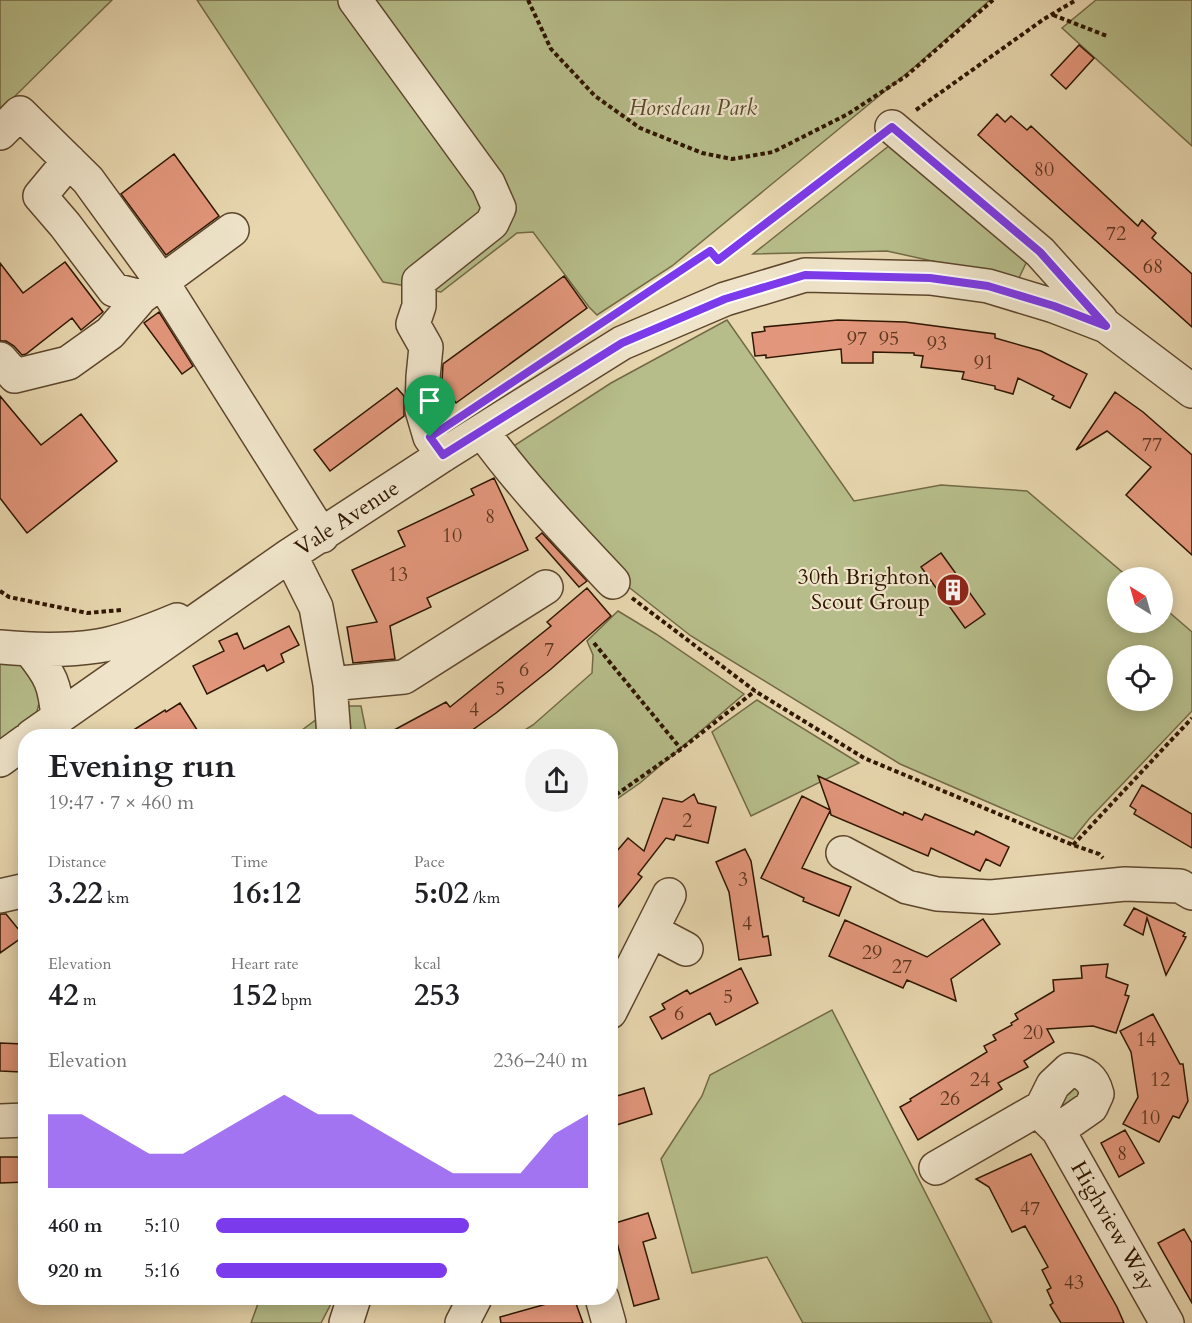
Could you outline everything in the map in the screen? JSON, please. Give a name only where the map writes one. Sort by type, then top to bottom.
[{"type":"street","points":[[355,0],[488,183],[499,208],[492,223],[419,281],[419,306],[413,324],[426,347],[422,410],[430,437],[443,455]]},
{"type":"street","points":[[0,133],[20,113],[87,180],[152,289],[322,536]]},
{"type":"street","points":[[892,127],[1040,252],[1106,326]]},
{"type":"street","points":[[69,161],[39,196],[65,225],[114,290],[152,289]]},
{"type":"street","points":[[0,359],[15,376],[68,363],[110,333],[152,289],[232,230]]},
{"type":"street","name":"Vale Avenue","points":[[42,729],[290,555],[443,455],[622,343],[725,299],[805,275],[930,278],[988,286],[1054,306],[1106,326],[1192,391]]},
{"type":"street","points":[[482,431],[501,457],[551,515],[613,582]]},
{"type":"street","points":[[290,555],[316,607],[330,684],[333,729]]},
{"type":"street","points":[[330,684],[404,677],[546,587]]},
{"type":"street","name":"Vale Avenue","points":[[15,648],[98,646],[157,629],[226,600]]},
{"type":"street","name":"Vale Avenue","points":[[15,648],[47,671],[56,690],[58,718]]},
{"type":"street","points":[[0,760],[18,747]]},
{"type":"street","points":[[843,853],[902,898],[937,894],[991,897],[1125,884],[1180,886],[1192,893]]},
{"type":"street","points":[[0,896],[18,892]]},
{"type":"street","points":[[618,997],[669,895]]},
{"type":"street","points":[[652,931],[686,949]]},
{"type":"street","name":"Highview Way","points":[[936,1168],[1050,1118],[1167,1323]]},
{"type":"street","points":[[0,1121],[18,1120]]},
{"type":"street","points":[[352,1305],[347,1323],[354,1323]]},
{"type":"street","points":[[462,1323],[471,1305]]},
{"type":"street","points":[[604,1305],[609,1323]]},
{"type":"path","points":[[528,0],[551,50],[595,96],[640,128],[702,153],[732,159],[773,152],[848,114],[906,76],[993,0]]},
{"type":"path","points":[[617,313],[710,251],[718,260],[892,127],[1076,0]]},
{"type":"path","points":[[1053,15],[1107,36]]},
{"type":"path","points":[[879,93],[880,113],[892,127]]},
{"type":"path","points":[[613,582],[755,691],[864,758],[1099,854],[1125,884]]},
{"type":"path","points":[[0,591],[9,597],[87,613],[127,609]]},
{"type":"path","points":[[594,643],[681,749]]},
{"type":"path","points":[[618,793],[681,749],[755,691]]},
{"type":"path","points":[[1073,845],[1192,718]]},
{"type":"green space","points":[[0,0],[112,0],[0,111]]},
{"type":"green space","name":"Horsdean Park","points":[[197,0],[990,0],[918,64],[672,266],[597,315],[533,232],[517,233],[441,292],[383,282]]},
{"type":"green space","points":[[1096,0],[1192,0],[1192,146],[1062,28]]},
{"type":"green space","points":[[890,145],[1028,259],[1018,280],[887,251],[753,254]]},
{"type":"green space","points":[[727,320],[854,501],[941,485],[1027,491],[1116,567],[1107,567],[1107,633],[1173,633],[1173,616],[1192,632],[1192,711],[1089,819],[1073,839],[900,764],[691,636],[626,585],[509,449],[611,383]]},
{"type":"green space","points":[[618,611],[744,694],[640,783],[618,798],[618,729],[526,729],[592,673],[593,655],[587,641]]},
{"type":"green space","points":[[0,661],[27,663],[42,692],[36,715],[0,743]]},
{"type":"green space","points":[[757,700],[859,763],[751,816],[712,732]]},
{"type":"green space","points":[[344,706],[361,706],[366,729],[344,729]]},
{"type":"green space","points":[[317,719],[318,729],[303,729]]},
{"type":"green space","points":[[832,1010],[992,1323],[803,1323],[767,1257],[692,1273],[661,1159],[702,1096],[710,1075]]},
{"type":"green space","points":[[1063,1084],[1086,1089],[1064,1110],[1058,1107]]},
{"type":"green space","points":[[257,1305],[330,1305],[321,1323],[251,1323]]},
{"type":"building","points":[[1079,45],[1094,58],[1066,89],[1051,75]]},
{"type":"building","points":[[997,114],[1005,122],[1011,116],[1027,130],[1031,126],[1138,226],[1142,220],[1156,233],[1152,238],[1192,274],[1192,327],[978,135]]},
{"type":"building","points":[[174,154],[219,216],[166,255],[121,194]]},
{"type":"building","points":[[65,262],[103,312],[81,330],[72,318],[22,355],[14,346],[6,341],[0,341],[0,263],[23,293]]},
{"type":"building","points":[[564,276],[587,308],[456,403],[442,382],[443,364]]},
{"type":"building","points":[[159,312],[193,366],[182,374],[144,323]]},
{"type":"building","points":[[838,320],[905,322],[995,334],[995,338],[1041,351],[1087,374],[1070,408],[1052,399],[1054,396],[1018,378],[1013,394],[995,389],[995,386],[962,379],[964,372],[921,367],[923,356],[914,355],[914,353],[873,352],[873,363],[842,363],[841,349],[766,358],[766,355],[755,356],[752,333],[765,331],[764,327]]},
{"type":"building","points":[[397,388],[404,396],[404,416],[330,471],[314,450]]},
{"type":"building","points":[[1115,392],[1143,412],[1192,455],[1192,555],[1126,495],[1151,467],[1107,431],[1076,450]]},
{"type":"building","points":[[0,396],[41,445],[81,414],[117,461],[27,533],[0,498]]},
{"type":"building","points":[[494,478],[528,550],[427,598],[431,607],[390,626],[395,659],[353,663],[347,627],[377,622],[352,570],[405,546],[398,531],[474,495],[471,489]]},
{"type":"building","points":[[542,533],[587,581],[579,587],[536,538]]},
{"type":"building","name":"30th Brighton Scout Group","points":[[941,553],[985,614],[965,628],[921,567]]},
{"type":"building","points":[[587,588],[611,616],[551,669],[474,729],[396,729],[446,702],[450,707],[551,626],[547,622]]},
{"type":"building","points":[[289,626],[299,645],[281,654],[284,662],[267,671],[264,665],[207,694],[193,666],[224,651],[219,641],[237,633],[244,649]]},
{"type":"building","points":[[180,703],[197,729],[135,729],[165,710],[166,712]]},
{"type":"building","points":[[818,776],[903,815],[904,812],[922,820],[925,814],[974,835],[976,831],[1009,847],[1000,866],[986,859],[980,871],[931,848],[928,856],[831,815],[830,811],[802,868],[851,887],[839,916],[803,901],[804,898],[761,878],[802,796],[830,810]]},
{"type":"building","points":[[1142,785],[1192,814],[1192,848],[1134,814],[1136,810],[1130,806]]},
{"type":"building","points":[[694,794],[698,803],[716,807],[708,843],[676,835],[674,840],[666,838],[638,874],[642,877],[618,907],[618,850],[628,838],[644,851],[663,798],[682,802]]},
{"type":"building","points":[[745,849],[751,861],[763,937],[768,936],[771,955],[739,960],[729,892],[716,862]]},
{"type":"building","points":[[1134,908],[1185,933],[1183,936],[1186,937],[1166,975],[1147,918],[1143,935],[1124,925]]},
{"type":"building","points":[[0,914],[6,914],[18,929],[18,940],[0,953]]},
{"type":"building","points":[[983,919],[1000,944],[951,979],[956,1001],[907,980],[903,988],[829,956],[845,920],[927,957]]},
{"type":"building","points":[[1108,964],[1106,977],[1128,985],[1125,995],[1129,996],[1116,1033],[1093,1026],[1047,1029],[1054,1042],[1024,1061],[1028,1067],[998,1083],[1002,1089],[918,1140],[900,1107],[987,1052],[984,1046],[996,1040],[993,1035],[1012,1025],[1011,1023],[1018,1019],[1015,1014],[1054,991],[1053,980],[1082,978],[1081,966]]},
{"type":"building","points":[[741,968],[758,1003],[716,1025],[710,1013],[662,1039],[650,1017],[665,1009],[662,1004],[687,990],[690,994]]},
{"type":"building","points":[[1153,1014],[1180,1064],[1183,1064],[1188,1101],[1179,1118],[1173,1116],[1159,1142],[1123,1124],[1138,1097],[1131,1052],[1120,1031]]},
{"type":"building","points":[[0,1043],[18,1044],[18,1072],[0,1071]]},
{"type":"building","points":[[644,1088],[652,1114],[618,1125],[618,1096]]},
{"type":"building","points":[[1125,1130],[1144,1163],[1119,1177],[1101,1143]]},
{"type":"building","points":[[1031,1154],[1124,1323],[1061,1323],[1050,1305],[1053,1303],[1047,1290],[1051,1288],[1042,1270],[1048,1267],[1025,1226],[1012,1232],[989,1187],[976,1179]]},
{"type":"building","points":[[0,1157],[18,1157],[18,1182],[0,1183]]},
{"type":"building","points":[[648,1213],[656,1238],[643,1242],[659,1299],[634,1306],[618,1246],[618,1222]]},
{"type":"building","points":[[1184,1229],[1192,1243],[1192,1303],[1158,1243]]},
{"type":"building","points":[[543,1305],[577,1305],[583,1323],[501,1323],[500,1317]]},
{"type":"place","name":"30th Brighton Scout Group","points":[[953,590]]},
{"type":"route","points":[[892,127],[1040,252],[1106,326],[1054,306],[988,286],[930,278],[805,275],[725,299],[622,343],[443,455],[430,437],[710,251],[718,260],[892,127]]}]
